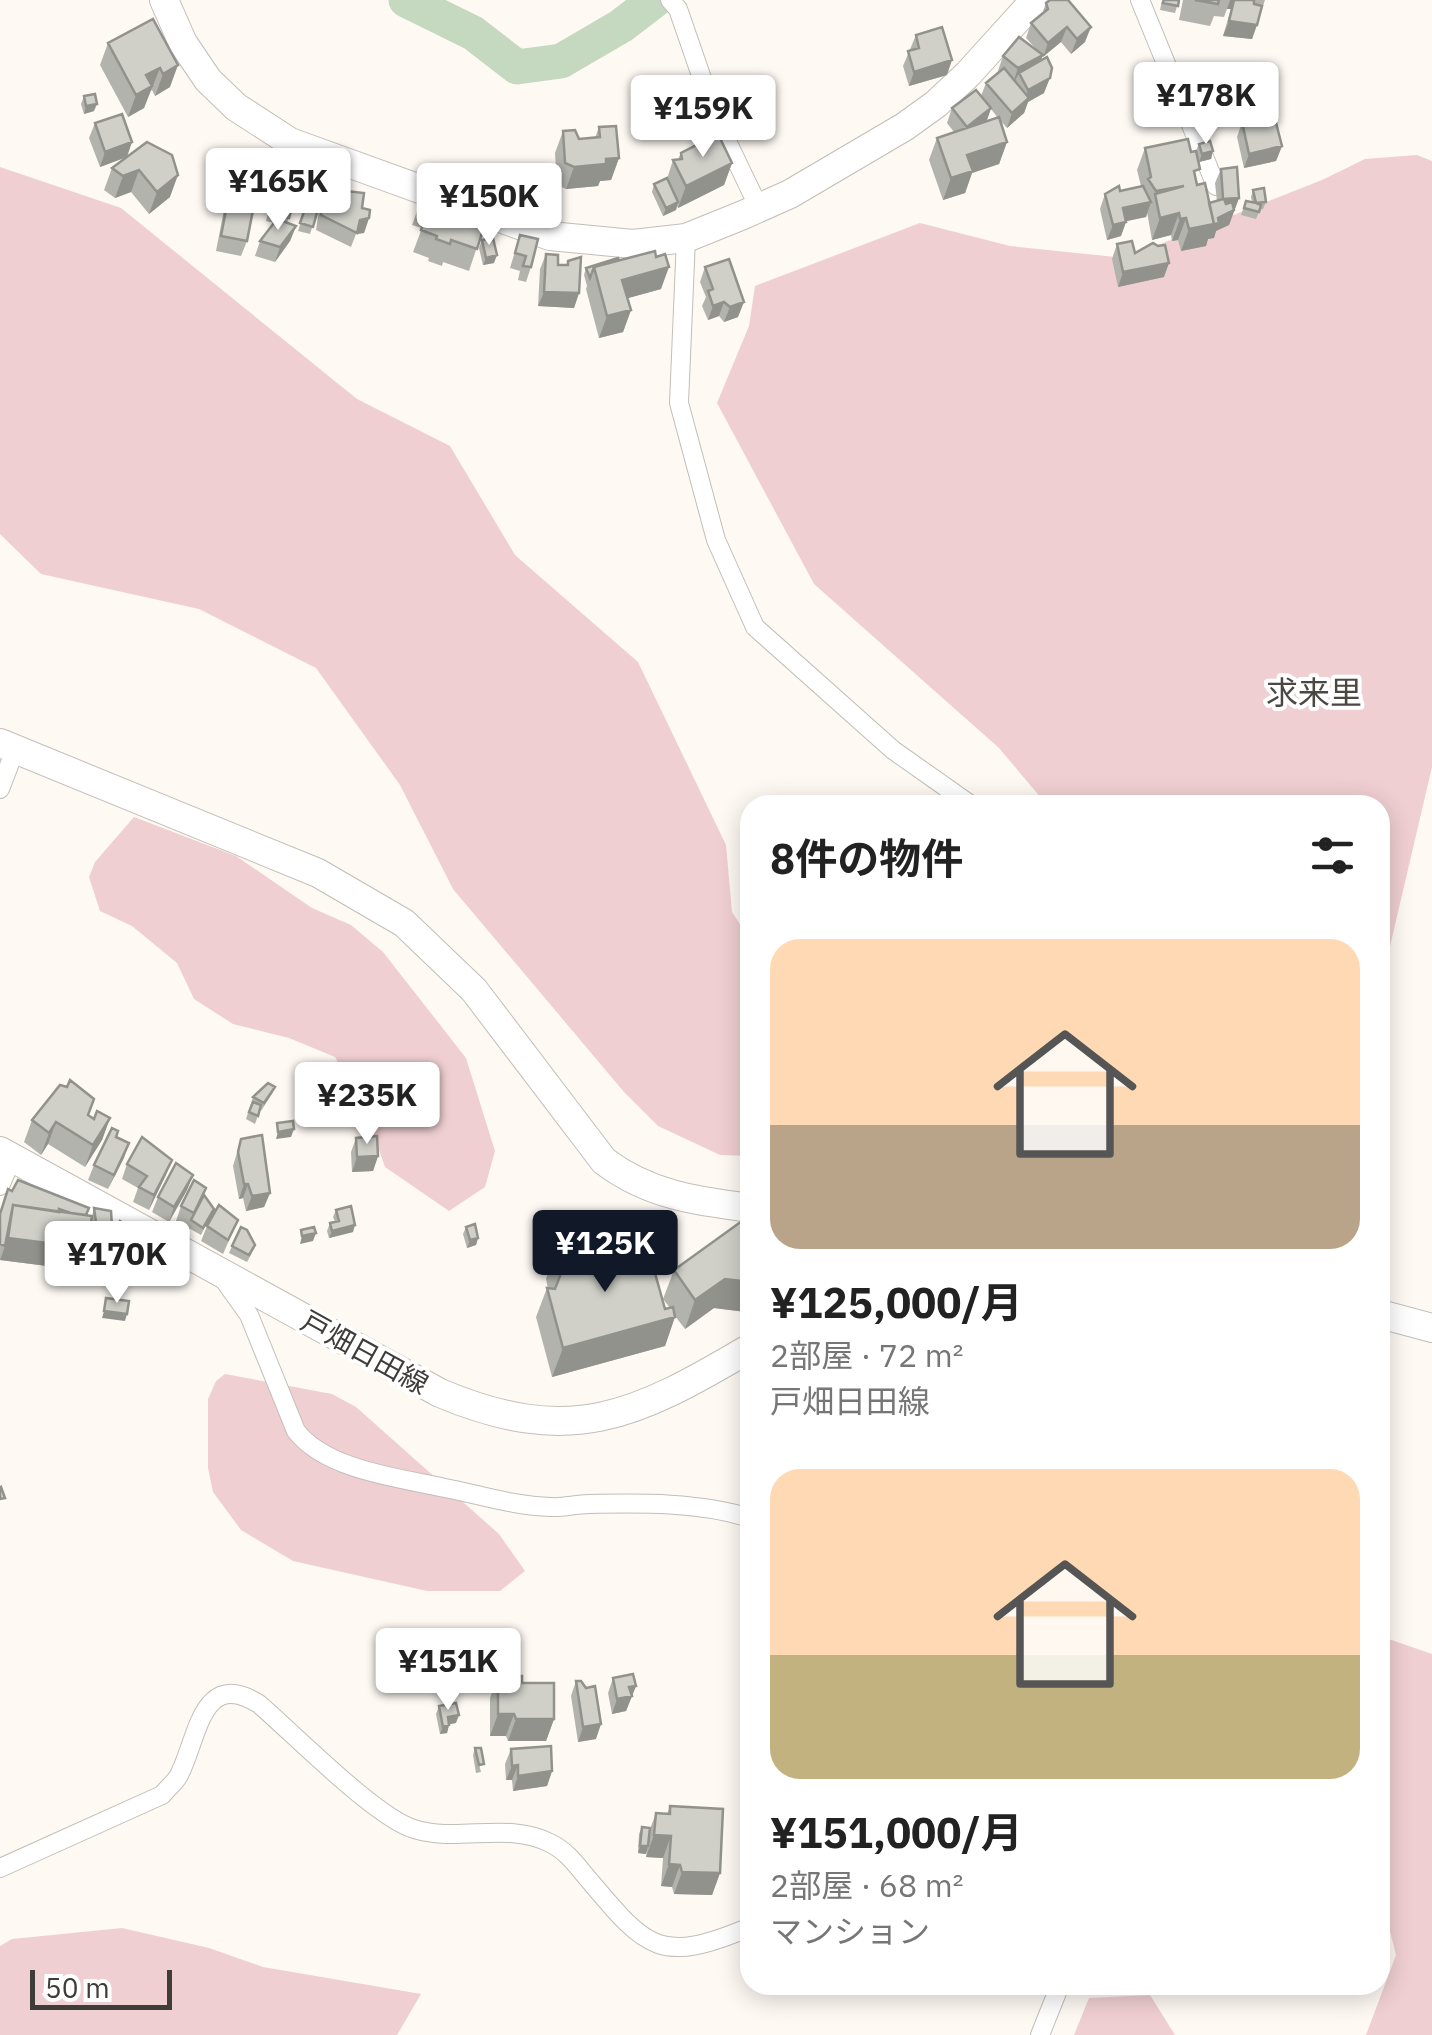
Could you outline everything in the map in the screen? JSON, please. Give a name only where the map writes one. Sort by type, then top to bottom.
[{"type":"street","points":[[164,0],[182,43],[208,80],[236,107],[290,142],[550,236],[633,244],[686,238],[759,208],[822,175],[936,104],[1035,0]]},
{"type":"street","points":[[670,0],[678,10],[715,116],[759,208]]},
{"type":"street","points":[[1140,0],[1216,186]]},
{"type":"street","points":[[686,238],[679,403],[716,540],[755,627],[893,750],[957,795]]},
{"type":"street","points":[[0,789],[8,746],[318,873],[404,923],[474,990],[604,1161],[627,1179],[653,1190],[682,1199],[740,1207]]},
{"type":"street","points":[[0,1186],[6,1155]]},
{"type":"street","name":"戸畑日田線","points":[[6,1155],[440,1393],[483,1411],[540,1422],[586,1420],[678,1391],[740,1354]]},
{"type":"street","points":[[218,1272],[249,1315],[296,1431],[304,1442],[334,1459],[412,1483],[500,1502],[554,1508],[660,1504],[740,1514]]},
{"type":"street","points":[[1390,1317],[1432,1328]]},
{"type":"street","points":[[0,1868],[162,1795],[178,1777],[196,1727],[210,1703],[228,1693],[241,1692],[382,1810],[412,1829],[512,1833],[552,1844],[568,1856],[630,1929],[666,1948],[696,1944],[740,1930]]},
{"type":"street","points":[[1040,2035],[1056,1995]]},
{"type":"shaded area","points":[[1417,155],[1432,161],[1432,767],[1390,946],[1390,795],[1039,795],[999,748],[814,584],[717,403],[749,326],[755,286],[920,223],[1010,246],[1125,258],[1322,180],[1365,159]]},
{"type":"shaded area","points":[[0,167],[121,208],[357,399],[450,446],[515,555],[638,662],[726,845],[732,912],[740,924],[740,1156],[720,1155],[658,1126],[624,1092],[453,889],[400,785],[316,668],[199,609],[41,574],[0,534]]},
{"type":"shaded area","points":[[134,817],[236,856],[312,908],[351,925],[383,952],[466,1058],[495,1151],[485,1187],[449,1211],[385,1167],[366,1113],[335,1057],[289,1038],[233,1024],[194,999],[177,963],[132,926],[100,911],[89,877],[95,862]]},
{"type":"shaded area","points":[[225,1374],[332,1394],[356,1407],[499,1534],[525,1571],[500,1591],[427,1591],[293,1561],[241,1530],[213,1492],[208,1468],[208,1399],[216,1381]]},
{"type":"shaded area","points":[[1390,1639],[1432,1654],[1432,2035],[1366,2035],[1381,1995],[1390,1995],[1390,1971],[1396,1955],[1390,1931]]},
{"type":"shaded area","points":[[122,1928],[209,1948],[263,1967],[421,1994],[397,2035],[0,2035],[0,1946],[12,1939]]},
{"type":"shaded area","points":[[1150,1995],[1175,2035],[1074,2035],[1089,1998]]},
{"type":"building","points":[[1068,0],[1091,27],[1077,39],[1067,27],[1048,43],[1031,23],[1048,9],[1046,3]]},
{"type":"building","points":[[1179,0],[1178,6],[1163,3]]},
{"type":"building","points":[[1234,0],[1254,0],[1254,4],[1262,6],[1257,25],[1229,21]]},
{"type":"building","points":[[153,19],[178,65],[163,74],[160,68],[146,75],[152,86],[136,95],[108,43]]},
{"type":"building","points":[[942,27],[952,60],[914,72],[908,51],[919,48],[916,35]]},
{"type":"building","points":[[1019,37],[1043,55],[1018,68],[1003,56]]},
{"type":"building","points":[[1047,57],[1052,68],[1050,78],[1028,90],[1019,73]]},
{"type":"building","points":[[1004,68],[1029,98],[1012,113],[986,83]]},
{"type":"building","points":[[976,90],[991,108],[967,127],[952,108]]},
{"type":"building","points":[[95,94],[97,104],[86,106],[84,96]]},
{"type":"building","points":[[122,114],[132,142],[105,152],[95,123]]},
{"type":"building","points":[[1274,115],[1282,146],[1249,154],[1242,122]]},
{"type":"building","points":[[999,117],[1007,142],[967,155],[973,171],[951,178],[937,138]]},
{"type":"building","points":[[616,126],[619,158],[606,159],[606,164],[574,167],[565,163],[563,131],[575,130],[579,139],[600,137],[599,127]]},
{"type":"building","points":[[718,134],[732,163],[686,186],[673,160],[682,159],[681,153]]},
{"type":"building","points":[[1188,139],[1200,169],[1194,171],[1197,185],[1205,183],[1214,224],[1189,229],[1186,218],[1180,219],[1179,213],[1160,218],[1155,194],[1184,186],[1156,191],[1148,179],[1151,177],[1145,148]]},
{"type":"building","points":[[1210,141],[1213,151],[1202,154],[1199,144]]},
{"type":"building","points":[[147,142],[172,155],[178,175],[157,192],[139,170],[123,176],[112,168]]},
{"type":"building","points":[[1237,167],[1239,198],[1224,199],[1226,204],[1232,202],[1234,210],[1218,218],[1219,223],[1211,225],[1214,224],[1209,203],[1223,199],[1221,169]]},
{"type":"building","points":[[667,178],[678,202],[666,208],[654,184]]},
{"type":"building","points":[[232,179],[258,184],[247,241],[221,236]]},
{"type":"building","points":[[1119,186],[1120,191],[1143,186],[1151,202],[1123,208],[1126,222],[1113,225],[1105,194]]},
{"type":"building","points":[[1264,188],[1266,202],[1256,203],[1253,190]]},
{"type":"building","points":[[425,190],[489,211],[477,249],[451,240],[450,244],[421,230],[430,206],[420,203]]},
{"type":"building","points":[[346,191],[364,193],[362,208],[370,210],[369,218],[360,220],[357,233],[321,215],[324,195],[346,197]]},
{"type":"building","points":[[272,198],[293,203],[289,218],[269,213]]},
{"type":"building","points":[[1246,201],[1261,205],[1259,212],[1244,208]]},
{"type":"building","points":[[306,206],[318,209],[313,227],[300,223]]},
{"type":"building","points":[[277,219],[296,226],[280,247],[260,241]]},
{"type":"building","points":[[520,235],[538,239],[531,267],[523,266],[526,256],[515,253]]},
{"type":"building","points":[[493,238],[497,255],[486,258],[482,240]]},
{"type":"building","points":[[1132,241],[1135,253],[1153,243],[1165,245],[1169,263],[1123,272],[1117,244]]},
{"type":"building","points":[[655,251],[656,257],[665,254],[669,267],[622,280],[631,310],[607,316],[594,267]]},
{"type":"building","points":[[546,254],[558,255],[558,265],[568,265],[568,261],[581,257],[579,293],[544,292]]},
{"type":"building","points":[[618,258],[594,267],[590,278],[586,268]]},
{"type":"building","points":[[729,259],[744,302],[730,307],[724,302],[713,306],[708,291],[713,289],[705,267]]},
{"type":"building","points":[[70,1080],[94,1099],[88,1115],[94,1119],[97,1111],[110,1118],[93,1145],[56,1122],[49,1133],[32,1120],[60,1085],[67,1087]]},
{"type":"building","points":[[268,1083],[275,1087],[264,1103],[253,1097]]},
{"type":"building","points":[[253,1102],[261,1105],[258,1116],[249,1112]]},
{"type":"building","points":[[293,1121],[294,1129],[278,1132],[277,1123]]},
{"type":"building","points":[[112,1128],[118,1131],[116,1137],[129,1143],[114,1175],[94,1165]]},
{"type":"building","points":[[262,1135],[270,1193],[252,1196],[248,1184],[244,1184],[238,1152],[241,1139]]},
{"type":"building","points":[[377,1136],[378,1156],[357,1157],[356,1138]]},
{"type":"building","points":[[142,1137],[172,1160],[154,1195],[139,1187],[147,1176],[127,1164]]},
{"type":"building","points":[[176,1163],[193,1175],[174,1207],[158,1197]]},
{"type":"building","points":[[18,1180],[89,1208],[86,1215],[13,1205],[5,1246],[0,1244],[0,1214],[8,1189],[12,1191]]},
{"type":"building","points":[[194,1180],[206,1188],[194,1213],[181,1206]]},
{"type":"building","points":[[204,1195],[214,1209],[203,1228],[191,1220]]},
{"type":"building","points":[[13,1205],[92,1216],[87,1248],[8,1238]]},
{"type":"building","points":[[219,1205],[238,1220],[228,1240],[207,1226]]},
{"type":"building","points":[[351,1206],[355,1225],[332,1231],[330,1223],[339,1221],[336,1210]]},
{"type":"building","points":[[94,1208],[111,1211],[112,1226],[106,1228],[110,1256],[101,1257]]},
{"type":"building","points":[[120,1221],[170,1249],[162,1262],[145,1253],[141,1259],[134,1255],[130,1263],[114,1254],[120,1242],[111,1237]]},
{"type":"building","points":[[740,1222],[740,1281],[725,1279],[695,1300],[674,1270]]},
{"type":"building","points":[[475,1224],[478,1238],[470,1240],[466,1227]]},
{"type":"building","points":[[241,1227],[255,1245],[249,1255],[232,1246]]},
{"type":"building","points":[[314,1227],[316,1233],[302,1236],[301,1230]]},
{"type":"building","points":[[587,1241],[593,1264],[648,1248],[665,1309],[673,1307],[675,1317],[563,1348],[547,1288],[555,1289],[562,1271],[556,1250]]},
{"type":"building","points":[[106,1298],[129,1301],[127,1314],[104,1311]]},
{"type":"building","points":[[633,1674],[636,1686],[629,1687],[632,1696],[617,1699],[613,1678]]},
{"type":"building","points":[[498,1676],[522,1676],[522,1683],[554,1683],[554,1719],[516,1719],[514,1714],[498,1714]]},
{"type":"building","points":[[576,1681],[586,1688],[595,1686],[601,1724],[583,1727]]},
{"type":"building","points":[[456,1703],[459,1715],[448,1717],[449,1725],[443,1727],[439,1706]]},
{"type":"building","points":[[551,1746],[552,1771],[518,1776],[518,1765],[512,1766],[511,1749]]},
{"type":"building","points":[[475,1748],[481,1748],[484,1764],[479,1765]]},
{"type":"building","points":[[670,1806],[723,1809],[720,1873],[682,1872],[680,1865],[669,1864],[671,1836],[654,1835],[656,1813],[670,1814]]},
{"type":"building","points":[[642,1827],[650,1828],[648,1846],[640,1846]]},
{"type":"waterway","points":[[406,0],[473,33],[517,67],[561,61],[621,26],[655,0]]},
{"type":"district","name":"求来里","points":[[1314,692]]}]
